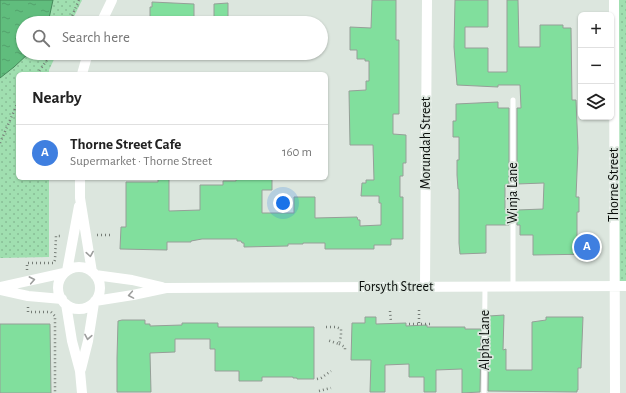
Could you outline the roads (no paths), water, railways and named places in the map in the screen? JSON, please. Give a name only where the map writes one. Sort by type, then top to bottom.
[{"type":"street","points":[[104,16],[112,0]]},
{"type":"street","name":"Morundah Street","points":[[425,287],[428,0]]},
{"type":"street","name":"Thorne Street","points":[[614,0],[615,393]]},
{"type":"street","points":[[83,72],[86,60]]},
{"type":"street","points":[[0,290],[64,301],[77,308],[89,306],[94,302],[99,295],[100,288],[99,281],[94,273],[80,198],[80,180]]},
{"type":"street","points":[[80,198],[66,272],[59,283],[59,294],[64,301],[80,371],[82,393]]},
{"type":"street","points":[[0,287],[66,272],[73,268],[86,268],[94,273]]},
{"type":"street","name":"Forsyth Street","points":[[94,273],[166,288]]},
{"type":"street","name":"Forsyth Street","points":[[94,302],[166,288],[626,286]]},
{"type":"street","points":[[80,371],[88,341],[94,302]]},
{"type":"lane","name":"Winja Lane","points":[[513,100],[513,286]]},
{"type":"lane","name":"Alpha Lane","points":[[484,393],[485,286]]},
{"type":"water","points":[[0,0],[53,0],[50,16],[16,16],[16,60],[22,60],[0,78]]},
{"type":"place","name":"Thorne Street Cafe","points":[[587,247]]}]
